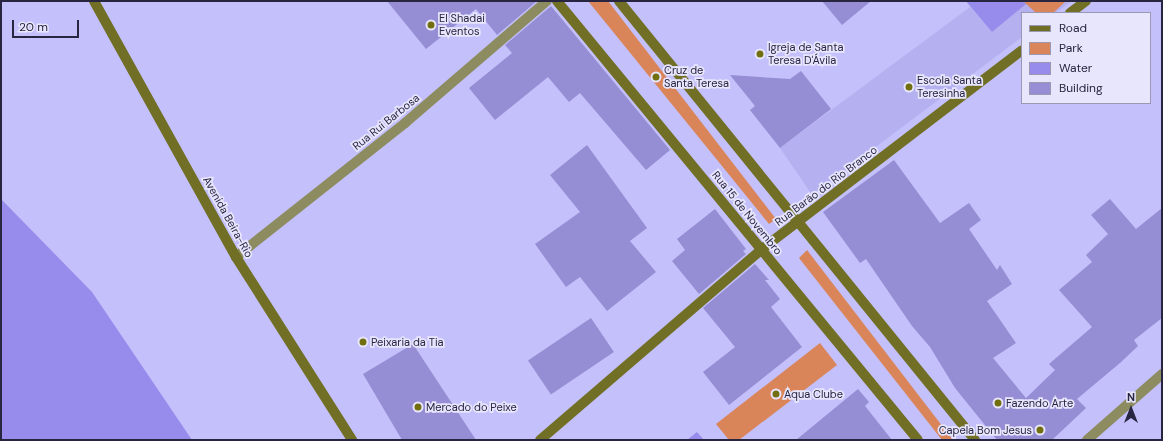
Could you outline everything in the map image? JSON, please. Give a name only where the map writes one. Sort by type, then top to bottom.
[{"type":"street","name":"Avenida Beira-Rio","points":[[94,1],[236,257],[352,440]]},
{"type":"street","name":"Rua Rui Barbosa","points":[[236,257],[405,123],[547,1]]},
{"type":"street","name":"Rua 15 de Novembro","points":[[557,1],[918,440]]},
{"type":"street","points":[[618,1],[976,440]]},
{"type":"street","points":[[1071,12],[1086,1]]},
{"type":"street","name":"Rua Barão do Rio Branco","points":[[540,440],[762,250],[1021,51]]},
{"type":"street","points":[[1087,440],[1162,374]]},
{"type":"shaded area","name":"Escola Santa Teresinha","points":[[966,1],[1072,1],[1056,12],[1021,12],[1021,38],[812,195],[780,148],[970,7]]},
{"type":"green space","points":[[588,1],[608,1],[776,219],[769,224]]},
{"type":"green space","points":[[1023,1],[1066,1],[1054,12],[1035,12]]},
{"type":"green space","points":[[807,250],[953,440],[942,440],[799,258]]},
{"type":"green space","name":"Aqua Clube","points":[[820,343],[837,365],[739,440],[729,440],[716,424]]},
{"type":"water","points":[[966,1],[1023,1],[1026,4],[992,32]]},
{"type":"water","points":[[1,199],[92,292],[192,440],[1,440]]},
{"type":"water","points":[[697,432],[704,440],[687,440]]},
{"type":"building","name":"El Shadai Eventos","points":[[387,1],[537,1],[497,35],[476,9],[426,49]]},
{"type":"building","points":[[822,1],[871,1],[842,25]]},
{"type":"building","points":[[551,6],[670,150],[646,170],[580,93],[569,102],[548,77],[495,120],[469,88],[512,53],[505,45]]},
{"type":"building","points":[[801,71],[831,109],[780,148],[750,110],[755,106],[730,75],[790,79]]},
{"type":"building","points":[[587,145],[647,228],[630,241],[656,272],[607,311],[580,277],[566,287],[535,244],[580,212],[550,175]]},
{"type":"building","points":[[894,160],[940,223],[969,203],[981,220],[969,229],[997,270],[1000,265],[1012,284],[987,301],[1016,343],[993,358],[1026,398],[1055,370],[1049,364],[1092,327],[1059,290],[1092,262],[1086,255],[1108,234],[1091,215],[1110,199],[1136,229],[1162,208],[1162,318],[1134,340],[1138,346],[1077,399],[1086,408],[1052,440],[997,440],[955,388],[930,347],[912,326],[866,259],[860,263],[823,212]]},
{"type":"building","points":[[715,209],[746,249],[743,251],[746,254],[699,294],[672,261],[685,250],[677,239]]},
{"type":"building","points":[[755,264],[769,280],[765,280],[780,299],[771,307],[802,347],[729,405],[703,372],[735,347],[703,308]]},
{"type":"building","points":[[591,318],[614,352],[551,394],[528,360]]},
{"type":"building","name":"Mercado do Peixe","points":[[413,344],[476,440],[402,440],[363,374]]},
{"type":"building","points":[[858,389],[869,402],[865,406],[892,440],[796,440]]},
{"type":"place","name":"El Shadai Eventos","points":[[431,25]]},
{"type":"place","name":"Igreja de Santa Teresa D'Ávila","points":[[760,54]]},
{"type":"place","name":"Cruz de Santa Teresa","points":[[656,77]]},
{"type":"place","name":"Escola Santa Teresinha","points":[[909,87]]},
{"type":"place","name":"Peixaria da Tia","points":[[363,342]]},
{"type":"place","name":"Aqua Clube","points":[[776,394]]},
{"type":"place","name":"Fazendo Arte","points":[[998,403]]},
{"type":"place","name":"Mercado do Peixe","points":[[418,407]]},
{"type":"place","name":"Capela Bom Jesus","points":[[1040,430]]}]
